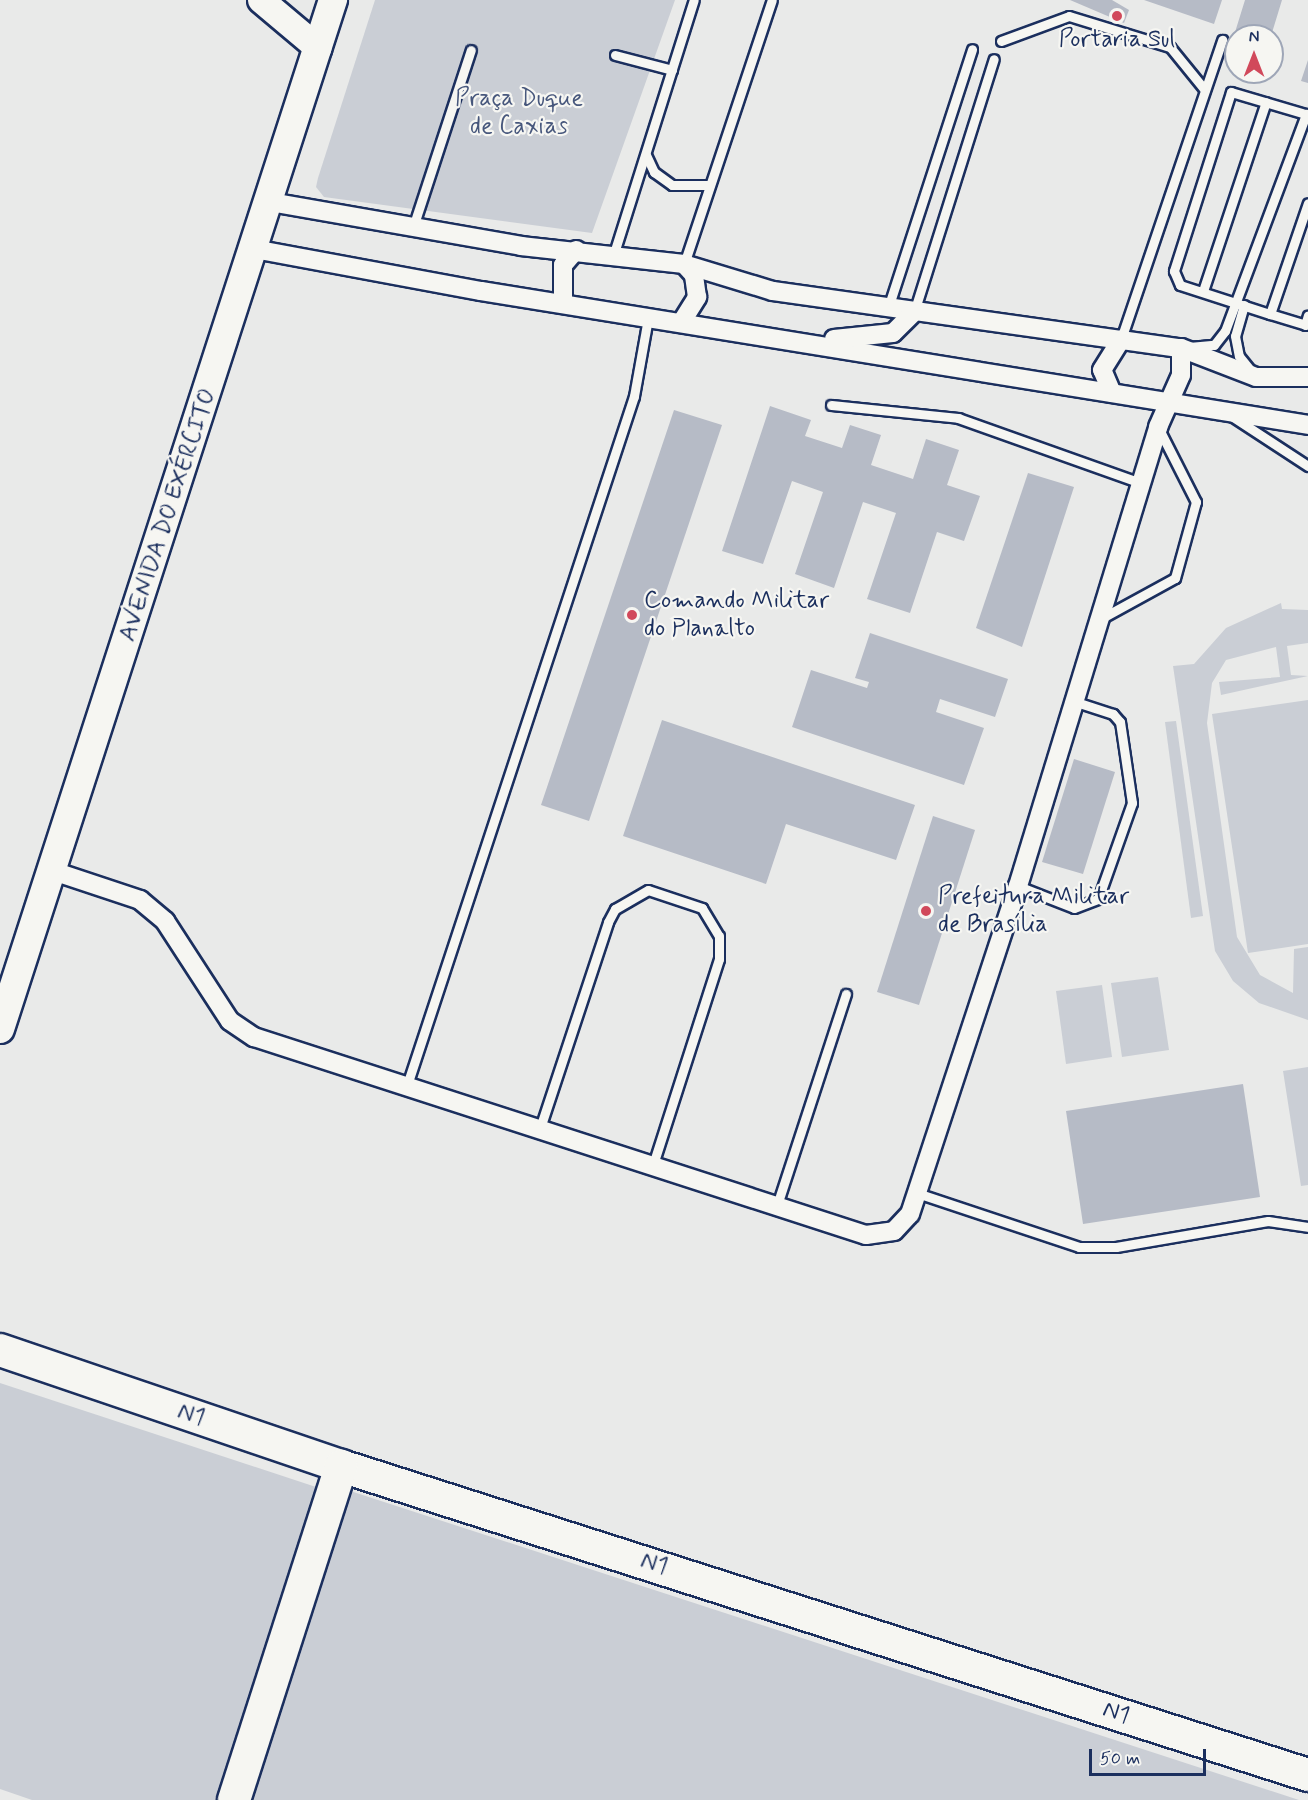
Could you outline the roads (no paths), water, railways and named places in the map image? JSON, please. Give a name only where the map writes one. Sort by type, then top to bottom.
[{"type":"highway","name":"N1","points":[[0,1350],[341,1466],[1308,1775]]},
{"type":"highway","points":[[234,1800],[341,1466]]},
{"type":"main road","name":"AVENIDA DO EXÉRCITO","points":[[2,1018],[53,871],[270,202],[333,0]]},
{"type":"street","points":[[261,0],[318,48]]},
{"type":"street","points":[[270,202],[413,227],[684,264],[752,287],[914,312],[1181,348],[1256,377],[1308,377]]},
{"type":"street","points":[[254,249],[563,304],[1308,425]]},
{"type":"street","points":[[563,304],[563,265],[576,250]]},
{"type":"street","points":[[681,323],[697,297],[694,275],[684,264]]},
{"type":"street","points":[[799,341],[893,333],[914,312]]},
{"type":"street","points":[[1112,393],[1102,370],[1121,339]]},
{"type":"street","points":[[53,871],[140,900],[165,921],[230,1021],[254,1037],[866,1235],[894,1231],[909,1214],[1018,886],[1072,700],[1158,427],[1166,402],[1181,375],[1181,348]]},
{"type":"lane","points":[[614,253],[694,0]]},
{"type":"lane","points":[[684,264],[772,0]]},
{"type":"lane","points":[[1001,40],[1069,16],[1170,47],[1205,90]]},
{"type":"lane","points":[[1121,339],[1222,40]]},
{"type":"lane","points":[[888,308],[972,49]]},
{"type":"lane","points":[[413,227],[471,50]]},
{"type":"lane","points":[[615,55],[672,70]]},
{"type":"lane","points":[[914,312],[994,59]]},
{"type":"lane","points":[[1256,377],[1239,356],[1234,336],[1240,303],[1305,114],[1231,92],[1174,271],[1180,285],[1203,291],[1240,303],[1270,314],[1305,325],[1308,315]]},
{"type":"lane","points":[[1203,291],[1266,102]]},
{"type":"lane","points":[[646,155],[654,172],[672,185],[709,185]]},
{"type":"lane","points":[[1270,314],[1308,203]]},
{"type":"lane","points":[[1181,348],[1214,345],[1225,331],[1240,303]]},
{"type":"lane","points":[[407,1085],[634,396],[648,318]]},
{"type":"lane","points":[[831,405],[958,418],[1141,483]]},
{"type":"lane","points":[[1224,411],[1308,466]]},
{"type":"lane","points":[[1097,620],[1175,578],[1196,502],[1158,427]]},
{"type":"lane","points":[[1018,886],[1074,908],[1098,899],[1132,803],[1120,722],[1113,714],[1072,700]]},
{"type":"lane","points":[[540,1128],[608,922],[615,909],[648,890],[702,908],[719,936],[719,959],[653,1165]]},
{"type":"lane","points":[[777,1205],[846,994]]},
{"type":"lane","points":[[916,1192],[1079,1247],[1116,1247],[1268,1221],[1308,1227]]},
{"type":"place","name":"Portaria Sul","points":[[1117,16]]},
{"type":"place","name":"Comando Militar do Planalto","points":[[632,615]]},
{"type":"place","name":"Prefeitura Militar de Brasília","points":[[926,911]]},
{"type":"park label","name":"Praça Duque de Caxias","points":[[519,113]]}]
